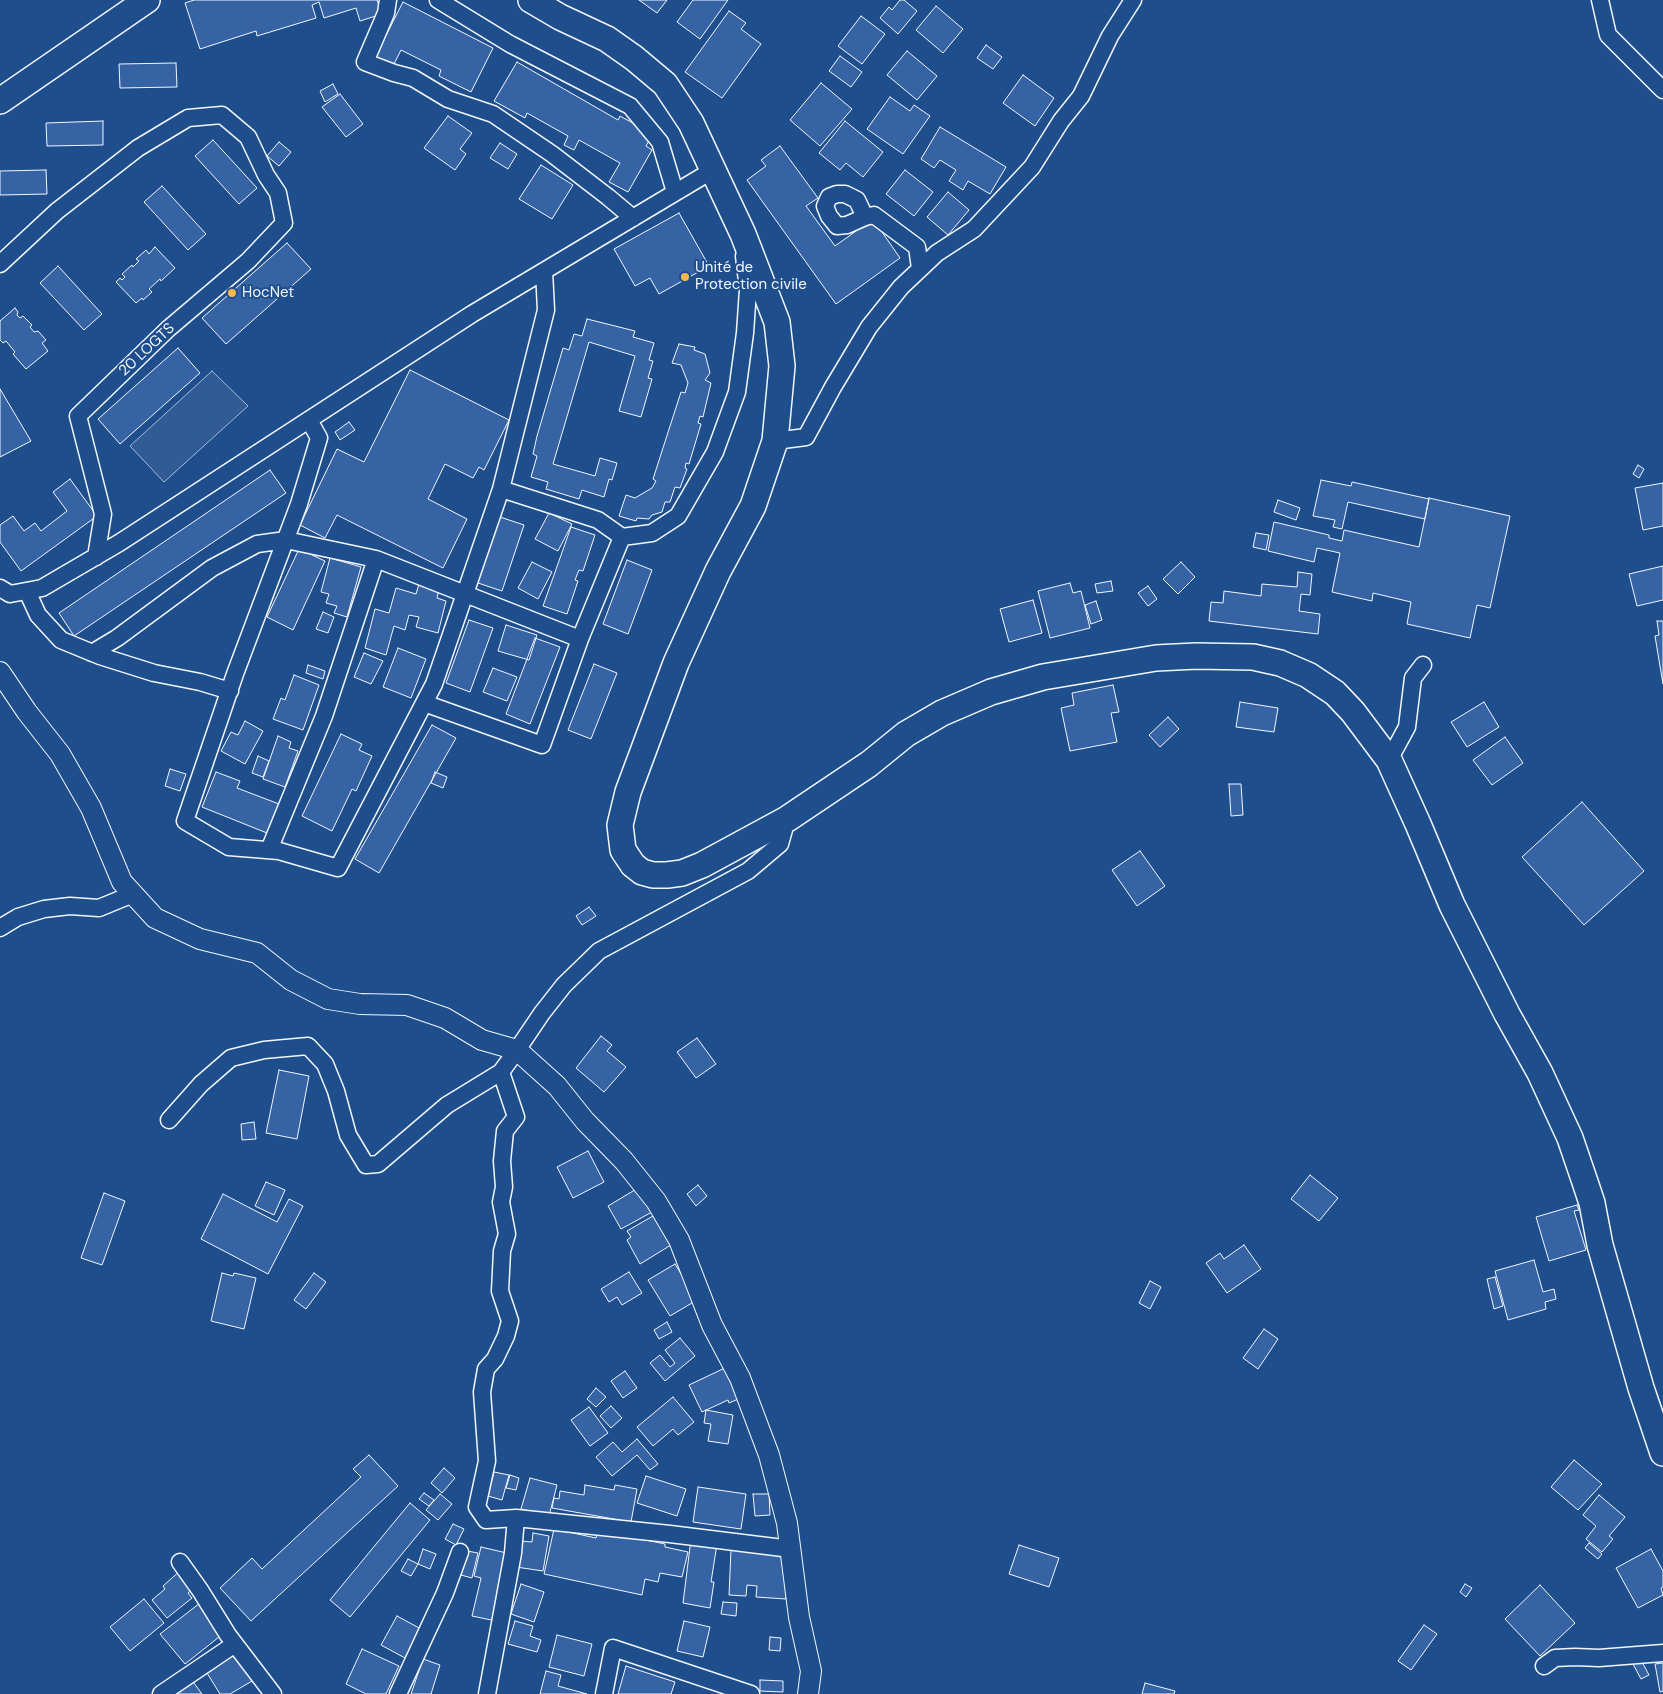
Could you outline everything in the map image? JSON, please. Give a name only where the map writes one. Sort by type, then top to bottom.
[{"type":"main road","points":[[0,100],[147,0]]},
{"type":"main road","points":[[531,0],[560,17],[607,39],[634,58],[664,84],[691,123],[743,234],[777,322],[782,366],[775,441],[753,506],[718,571],[676,662],[628,792],[620,826],[621,842],[627,858],[642,872],[660,875],[682,873],[702,865],[787,819],[869,764],[906,734],[942,713],[991,692],[1043,677],[1156,658],[1196,656],[1253,657],[1280,663],[1308,675],[1335,692],[1353,712],[1389,760],[1452,905],[1507,1014],[1540,1073],[1570,1138],[1592,1202],[1600,1245],[1641,1388],[1663,1453]]},
{"type":"street","points":[[388,0],[386,13],[366,62],[413,78],[448,99],[493,114],[552,154],[633,218]]},
{"type":"street","points":[[438,0],[510,44],[630,106],[660,142],[675,192]]},
{"type":"street","points":[[775,441],[806,438],[833,386],[869,327],[901,287],[937,253],[974,229],[1032,167],[1061,121],[1081,96],[1110,36],[1134,0]]},
{"type":"street","points":[[1600,0],[1608,34],[1663,90]]},
{"type":"street","name":"20 LOGTS","points":[[0,264],[57,211],[138,148],[188,118],[222,115],[248,137],[266,175],[278,193],[284,223],[248,261],[168,329],[78,416],[103,514],[96,557]]},
{"type":"street","points":[[0,588],[10,594],[42,588],[96,557],[472,314],[713,170]]},
{"type":"street","points":[[865,217],[874,215],[917,247],[920,268]]},
{"type":"street","points":[[501,489],[598,520],[622,537],[652,534],[678,516],[715,452],[737,392],[745,333],[748,290],[743,234]]},
{"type":"street","points":[[309,420],[319,438],[286,540],[230,691],[185,821],[229,848],[279,851],[338,868],[434,684],[501,489],[546,310],[544,271]]},
{"type":"street","points":[[424,703],[542,745],[580,639],[622,537]]},
{"type":"street","points":[[92,653],[117,638],[212,568],[257,544],[286,540],[376,559],[580,639]]},
{"type":"street","points":[[269,850],[324,716],[376,559]]},
{"type":"street","points":[[27,591],[38,616],[61,640],[92,653],[154,673],[200,682],[230,691]]},
{"type":"street","points":[[1389,760],[1407,727],[1413,678],[1422,665]]},
{"type":"street","points":[[0,672],[27,712],[60,754],[91,808],[122,882],[155,918],[200,938],[257,953],[291,980],[328,999],[360,1004],[407,1005],[445,1018],[482,1040],[517,1050],[557,1086],[585,1121],[624,1161],[656,1201],[678,1240],[712,1325],[740,1378],[769,1455],[786,1523],[799,1617],[812,1671],[808,1694]]},
{"type":"street","points":[[168,1120],[201,1084],[231,1058],[264,1050],[308,1046],[326,1064],[336,1091],[348,1135],[366,1165],[378,1164],[447,1105],[501,1072],[564,985],[599,951],[748,871],[780,844],[787,819]]},
{"type":"street","points":[[0,928],[18,917],[44,909],[70,906],[99,908],[133,894]]},
{"type":"street","points":[[501,1072],[516,1117],[505,1131],[502,1161],[504,1186],[501,1202],[507,1234],[502,1251],[500,1291],[510,1321],[506,1336],[495,1359],[486,1369],[482,1392],[487,1462],[477,1507],[486,1520],[516,1518],[791,1549]]},
{"type":"street","points":[[487,1694],[513,1553],[516,1518]]},
{"type":"street","points":[[398,1694],[445,1593],[460,1552]]},
{"type":"street","points":[[180,1562],[235,1644],[273,1694]]},
{"type":"street","points":[[161,1694],[235,1644]]},
{"type":"street","points":[[604,1694],[613,1648],[751,1694]]},
{"type":"street","points":[[1544,1666],[1555,1658],[1599,1658],[1663,1653]]},
{"type":"shaded area","points":[[212,371],[248,406],[164,482],[130,446]]},
{"type":"building","points":[[194,0],[377,0],[382,14],[360,21],[356,8],[324,18],[319,2],[312,5],[316,18],[257,36],[256,31],[200,49],[185,3]]},
{"type":"building","points":[[639,0],[667,0],[657,13]]},
{"type":"building","points":[[693,0],[728,0],[700,39],[677,22]]},
{"type":"building","points":[[900,0],[904,0],[917,11],[898,34],[880,18],[889,7],[892,10]]},
{"type":"building","points":[[403,2],[493,48],[471,92],[439,76],[441,70],[401,50],[391,70],[373,61]]},
{"type":"building","points":[[936,6],[963,29],[943,53],[916,30]]},
{"type":"building","points":[[729,11],[746,23],[741,29],[761,44],[722,98],[685,72]]},
{"type":"building","points":[[861,16],[885,34],[862,64],[838,46]]},
{"type":"building","points":[[986,45],[1002,57],[993,69],[977,58]]},
{"type":"building","points":[[907,51],[937,76],[917,100],[887,75]]},
{"type":"building","points":[[840,56],[862,72],[851,87],[829,71]]},
{"type":"building","points":[[517,62],[618,120],[620,116],[653,134],[646,146],[652,150],[628,192],[609,182],[620,163],[579,140],[574,150],[564,145],[568,136],[527,113],[525,118],[494,101]]},
{"type":"building","points":[[176,63],[177,87],[120,88],[119,64]]},
{"type":"building","points":[[1023,75],[1054,98],[1035,126],[1003,103]]},
{"type":"building","points":[[821,83],[852,109],[820,146],[790,120]]},
{"type":"building","points":[[333,84],[338,94],[325,102],[320,91]]},
{"type":"building","points":[[340,94],[363,124],[346,137],[322,107]]},
{"type":"building","points":[[890,97],[910,111],[914,105],[930,116],[903,154],[867,129]]},
{"type":"building","points":[[448,116],[472,133],[460,149],[466,154],[455,170],[424,148]]},
{"type":"building","points":[[103,121],[103,145],[47,146],[46,123]]},
{"type":"building","points":[[845,121],[883,152],[863,177],[846,163],[840,170],[819,153]]},
{"type":"building","points":[[940,127],[1006,167],[990,194],[968,181],[963,190],[949,181],[956,170],[940,160],[934,168],[921,159]]},
{"type":"building","points":[[213,140],[257,188],[239,204],[195,156]]},
{"type":"building","points":[[279,142],[291,152],[279,166],[267,156]]},
{"type":"building","points":[[500,143],[517,154],[508,169],[490,158]]},
{"type":"building","points":[[780,146],[818,198],[806,206],[835,246],[873,219],[900,258],[836,304],[747,180],[766,166],[761,160]]},
{"type":"building","points":[[541,165],[573,185],[552,219],[519,199]]},
{"type":"building","points":[[46,170],[47,194],[0,195],[0,171]]},
{"type":"building","points":[[905,170],[933,192],[914,216],[886,194]]},
{"type":"building","points":[[162,186],[206,234],[188,250],[144,202]]},
{"type":"building","points":[[948,192],[969,210],[948,235],[927,217]]},
{"type":"building","points":[[679,213],[709,266],[659,294],[650,278],[635,286],[614,249]]},
{"type":"building","points":[[287,243],[311,269],[226,344],[202,318]]},
{"type":"building","points":[[155,247],[175,268],[149,289],[152,292],[136,303],[116,282],[120,278],[122,280],[125,277],[122,274],[139,261],[136,259],[146,250],[149,254]]},
{"type":"building","points":[[58,266],[102,314],[84,330],[40,283]]},
{"type":"building","points":[[15,308],[18,312],[17,315],[20,318],[23,316],[32,325],[30,327],[34,332],[38,331],[46,340],[42,343],[48,351],[26,369],[13,354],[15,352],[6,341],[3,343],[0,340],[0,321]]},
{"type":"building","points":[[587,319],[635,331],[633,337],[654,343],[649,360],[653,361],[648,378],[652,379],[641,417],[619,411],[635,356],[589,342],[553,464],[595,476],[600,458],[617,463],[612,480],[609,479],[604,497],[582,490],[579,499],[546,489],[548,482],[531,477],[537,456],[533,454],[537,436],[563,348],[569,350],[574,334],[582,336]]},
{"type":"building","points":[[679,344],[695,347],[694,350],[705,354],[710,373],[705,380],[711,383],[703,417],[700,416],[698,423],[701,424],[689,464],[686,463],[685,468],[687,469],[680,488],[675,487],[670,502],[665,502],[662,512],[652,515],[649,519],[637,518],[636,521],[619,516],[626,495],[635,498],[652,488],[656,481],[653,479],[681,392],[685,393],[688,383],[681,365],[672,363]]},
{"type":"building","points":[[178,348],[200,373],[120,444],[98,419]]},
{"type":"building","points":[[410,370],[509,420],[484,470],[479,467],[473,478],[445,464],[428,499],[467,519],[443,568],[337,515],[325,538],[300,525],[337,449],[364,462]]},
{"type":"building","points":[[0,389],[31,441],[0,457]]},
{"type":"building","points":[[349,422],[355,430],[340,440],[335,432]]},
{"type":"building","points":[[1638,465],[1644,469],[1639,478],[1633,474]]},
{"type":"building","points":[[270,470],[286,493],[74,636],[59,613]]},
{"type":"building","points":[[70,479],[97,516],[21,571],[0,542],[0,525],[13,516],[24,531],[35,523],[41,531],[67,511],[53,492]]},
{"type":"building","points":[[1321,480],[1351,486],[1352,482],[1429,499],[1425,519],[1348,502],[1342,529],[1333,527],[1335,520],[1313,516]]},
{"type":"building","points":[[1663,483],[1663,526],[1643,530],[1635,488]]},
{"type":"building","points":[[1429,498],[1510,516],[1490,608],[1477,605],[1470,638],[1407,624],[1411,602],[1373,593],[1372,601],[1332,592],[1340,553],[1317,548],[1314,562],[1268,551],[1274,522],[1329,535],[1329,538],[1342,541],[1344,530],[1419,547]]},
{"type":"building","points":[[1278,500],[1300,508],[1296,520],[1274,512]]},
{"type":"building","points":[[549,513],[572,524],[558,551],[535,539]]},
{"type":"building","points":[[497,516],[524,525],[502,591],[475,582]]},
{"type":"building","points":[[571,527],[595,535],[583,571],[579,570],[575,580],[578,581],[567,614],[543,606]]},
{"type":"building","points":[[1256,533],[1269,535],[1266,550],[1253,547]]},
{"type":"building","points":[[299,549],[325,561],[293,630],[267,617]]},
{"type":"building","points":[[330,558],[361,567],[347,617],[334,613],[337,606],[326,603],[329,594],[321,592]]},
{"type":"building","points":[[627,560],[652,570],[628,634],[603,624]]},
{"type":"building","points":[[532,562],[552,572],[538,599],[518,588]]},
{"type":"building","points":[[1181,562],[1195,577],[1178,594],[1163,579]]},
{"type":"building","points":[[1663,566],[1663,600],[1637,606],[1629,574]]},
{"type":"building","points":[[1298,572],[1312,574],[1310,595],[1301,594],[1299,611],[1320,614],[1318,634],[1209,621],[1211,602],[1223,603],[1224,591],[1261,596],[1262,584],[1297,587]]},
{"type":"building","points":[[1111,581],[1113,591],[1097,593],[1095,584]]},
{"type":"building","points":[[1070,583],[1073,593],[1081,591],[1090,628],[1050,638],[1038,591]]},
{"type":"building","points":[[419,584],[439,590],[437,598],[446,601],[438,633],[416,627],[419,617],[409,615],[405,630],[394,626],[386,655],[365,648],[375,609],[389,613],[396,588],[416,594]]},
{"type":"building","points":[[1148,586],[1157,599],[1148,606],[1138,593]]},
{"type":"building","points":[[1033,600],[1042,633],[1009,642],[1000,609]]},
{"type":"building","points":[[1096,601],[1102,620],[1091,624],[1085,605]]},
{"type":"building","points":[[323,612],[334,617],[328,633],[316,629]]},
{"type":"building","points":[[469,620],[493,628],[470,692],[446,683]]},
{"type":"building","points":[[1657,621],[1663,621],[1663,684],[1655,636],[1659,635]]},
{"type":"building","points":[[506,625],[537,635],[529,660],[498,651]]},
{"type":"building","points":[[535,638],[560,647],[530,724],[506,714]]},
{"type":"building","points":[[398,648],[426,659],[411,698],[383,687]]},
{"type":"building","points":[[364,653],[383,661],[371,684],[354,677]]},
{"type":"building","points":[[594,664],[617,673],[591,739],[568,730]]},
{"type":"building","points":[[308,665],[325,671],[323,679],[306,673]]},
{"type":"building","points":[[493,668],[517,677],[507,701],[483,692]]},
{"type":"building","points":[[294,675],[319,685],[303,730],[273,719],[281,698],[285,700]]},
{"type":"building","points":[[1113,685],[1119,712],[1111,713],[1117,742],[1070,751],[1061,708],[1074,705],[1072,693]]},
{"type":"building","points":[[1240,702],[1278,708],[1274,732],[1236,727]]},
{"type":"building","points":[[1484,702],[1499,727],[1467,747],[1451,722]]},
{"type":"building","points":[[1168,717],[1179,729],[1160,747],[1149,735]]},
{"type":"building","points":[[245,721],[263,731],[245,764],[221,751],[231,732],[238,735]]},
{"type":"building","points":[[432,725],[456,738],[379,873],[355,859]]},
{"type":"building","points":[[341,734],[362,744],[359,750],[372,756],[356,791],[352,789],[332,831],[302,816]]},
{"type":"building","points":[[278,736],[291,742],[289,748],[298,751],[285,787],[263,779]]},
{"type":"building","points":[[1505,737],[1523,763],[1492,785],[1473,760]]},
{"type":"building","points":[[258,756],[269,761],[263,777],[252,773]]},
{"type":"building","points":[[170,769],[186,774],[180,791],[165,786]]},
{"type":"building","points":[[216,772],[240,781],[237,788],[279,804],[267,833],[202,807]]},
{"type":"building","points":[[435,772],[447,777],[443,788],[431,783]]},
{"type":"building","points":[[1229,784],[1241,784],[1243,815],[1231,816]]},
{"type":"building","points":[[1582,802],[1644,871],[1584,925],[1522,857]]},
{"type":"building","points":[[1140,851],[1165,886],[1137,906],[1112,870]]},
{"type":"building","points":[[589,907],[596,916],[582,925],[576,916]]},
{"type":"building","points":[[601,1036],[612,1045],[607,1051],[626,1067],[604,1092],[576,1068]]},
{"type":"building","points":[[697,1038],[716,1064],[696,1078],[677,1052]]},
{"type":"building","points":[[279,1070],[309,1076],[297,1139],[266,1133]]},
{"type":"building","points":[[254,1122],[256,1139],[242,1140],[241,1124]]},
{"type":"building","points":[[588,1151],[604,1182],[573,1198],[557,1167]]},
{"type":"building","points":[[1310,1175],[1338,1198],[1319,1221],[1291,1199]]},
{"type":"building","points":[[266,1182],[285,1190],[274,1215],[255,1206]]},
{"type":"building","points":[[698,1185],[707,1196],[696,1206],[687,1194]]},
{"type":"building","points":[[638,1188],[652,1212],[621,1229],[608,1206]]},
{"type":"building","points":[[104,1193],[125,1201],[102,1265],[81,1258]]},
{"type":"building","points":[[223,1194],[277,1222],[289,1199],[303,1206],[268,1274],[201,1239]]},
{"type":"building","points":[[1577,1205],[1579,1210],[1574,1211],[1586,1250],[1549,1261],[1536,1217]]},
{"type":"building","points":[[653,1216],[671,1245],[640,1264],[627,1240],[631,1237],[627,1231]]},
{"type":"building","points":[[1244,1245],[1261,1269],[1227,1293],[1206,1263],[1220,1253],[1224,1259]]},
{"type":"building","points":[[1534,1260],[1543,1292],[1554,1289],[1556,1299],[1545,1302],[1546,1309],[1508,1320],[1495,1271]]},
{"type":"building","points":[[675,1264],[697,1300],[670,1316],[648,1280]]},
{"type":"building","points":[[629,1272],[642,1293],[622,1305],[617,1297],[609,1302],[601,1289]]},
{"type":"building","points":[[222,1273],[233,1276],[234,1273],[256,1278],[244,1329],[211,1321]]},
{"type":"building","points":[[314,1273],[326,1282],[306,1309],[294,1300]]},
{"type":"building","points":[[1495,1277],[1503,1306],[1494,1309],[1487,1279]]},
{"type":"building","points":[[1150,1281],[1161,1287],[1150,1309],[1139,1303]]},
{"type":"building","points":[[667,1322],[672,1332],[659,1339],[654,1330]]},
{"type":"building","points":[[1264,1329],[1278,1339],[1258,1369],[1243,1358]]},
{"type":"building","points":[[680,1338],[695,1356],[665,1381],[650,1363],[660,1355],[670,1367],[675,1363],[665,1350]]},
{"type":"building","points":[[729,1366],[743,1397],[729,1403],[728,1400],[702,1412],[689,1385]]},
{"type":"building","points":[[625,1371],[637,1388],[623,1398],[611,1381]]},
{"type":"building","points":[[596,1388],[606,1397],[596,1407],[587,1399]]},
{"type":"building","points":[[673,1397],[694,1422],[678,1435],[673,1429],[653,1446],[637,1427]]},
{"type":"building","points":[[611,1406],[622,1418],[611,1428],[600,1416]]},
{"type":"building","points":[[589,1407],[608,1433],[590,1446],[571,1420]]},
{"type":"building","points":[[706,1410],[733,1415],[728,1444],[708,1441],[711,1424],[704,1423]]},
{"type":"building","points":[[637,1439],[658,1464],[650,1470],[637,1455],[612,1476],[596,1457],[613,1442],[622,1452]]},
{"type":"building","points":[[369,1455],[398,1486],[251,1621],[220,1588],[252,1558],[262,1569],[361,1477],[353,1469]]},
{"type":"building","points":[[1574,1460],[1602,1484],[1578,1510],[1551,1487]]},
{"type":"building","points":[[444,1468],[455,1478],[442,1493],[431,1483]]},
{"type":"building","points":[[494,1472],[509,1475],[502,1500],[488,1496]]},
{"type":"building","points":[[510,1475],[519,1478],[516,1490],[506,1488]]},
{"type":"building","points":[[646,1476],[686,1489],[677,1516],[637,1503]]},
{"type":"building","points":[[530,1478],[557,1485],[549,1516],[521,1509]]},
{"type":"building","points":[[585,1485],[614,1490],[615,1485],[637,1489],[631,1522],[552,1508],[554,1498],[559,1499],[560,1491],[584,1495]]},
{"type":"building","points":[[698,1487],[746,1494],[741,1529],[693,1522]]},
{"type":"building","points":[[424,1493],[434,1500],[429,1506],[419,1499]]},
{"type":"building","points":[[440,1494],[452,1504],[438,1520],[426,1510]]},
{"type":"building","points":[[753,1494],[769,1494],[770,1515],[755,1516]]},
{"type":"building","points":[[1599,1495],[1625,1517],[1609,1536],[1613,1539],[1602,1552],[1586,1539],[1596,1526],[1583,1515]]},
{"type":"building","points":[[410,1503],[430,1520],[350,1617],[330,1600]]},
{"type":"building","points":[[453,1524],[464,1529],[456,1545],[445,1539]]},
{"type":"building","points":[[554,1529],[596,1538],[598,1530],[665,1544],[665,1547],[688,1552],[682,1577],[660,1573],[658,1582],[645,1579],[642,1595],[544,1574]]},
{"type":"building","points":[[533,1533],[549,1536],[543,1571],[516,1567],[520,1541],[532,1542]]},
{"type":"building","points":[[691,1539],[717,1544],[711,1582],[714,1582],[710,1608],[683,1603]]},
{"type":"building","points":[[1589,1543],[1602,1554],[1598,1559],[1585,1548]]},
{"type":"building","points":[[1019,1545],[1059,1558],[1049,1587],[1009,1574]]},
{"type":"building","points":[[481,1547],[511,1554],[496,1621],[472,1616],[481,1578],[474,1576]]},
{"type":"building","points":[[423,1549],[436,1554],[430,1569],[418,1564]]},
{"type":"building","points":[[1651,1549],[1663,1571],[1663,1587],[1661,1588],[1663,1595],[1638,1608],[1616,1568]]},
{"type":"building","points":[[731,1550],[789,1554],[786,1599],[756,1597],[757,1586],[747,1585],[746,1596],[729,1595]]},
{"type":"building","points":[[467,1551],[478,1553],[472,1578],[461,1575]]},
{"type":"building","points":[[408,1559],[418,1564],[411,1576],[401,1571]]},
{"type":"building","points":[[181,1570],[195,1587],[188,1593],[192,1598],[167,1618],[152,1600],[165,1589],[163,1586]]},
{"type":"building","points":[[521,1584],[544,1592],[534,1622],[511,1614]]},
{"type":"building","points":[[1465,1584],[1472,1588],[1466,1597],[1460,1592]]},
{"type":"building","points":[[1540,1585],[1575,1623],[1540,1656],[1505,1619]]},
{"type":"building","points":[[144,1599],[164,1623],[130,1651],[110,1627]]},
{"type":"building","points":[[723,1602],[737,1603],[736,1616],[721,1614]]},
{"type":"building","points":[[200,1603],[224,1633],[185,1664],[160,1634]]},
{"type":"building","points":[[397,1616],[421,1629],[405,1658],[381,1645]]},
{"type":"building","points":[[515,1621],[533,1626],[530,1636],[541,1640],[537,1652],[508,1644]]},
{"type":"building","points":[[684,1621],[710,1627],[703,1657],[677,1651]]},
{"type":"building","points":[[1424,1625],[1437,1634],[1411,1670],[1398,1661]]},
{"type":"building","points":[[557,1635],[592,1644],[584,1676],[549,1667]]},
{"type":"building","points":[[770,1637],[781,1638],[780,1651],[769,1650]]},
{"type":"building","points":[[362,1649],[399,1666],[386,1694],[366,1694],[346,1684]]},
{"type":"building","points":[[233,1650],[252,1681],[230,1694],[220,1694],[204,1668]]},
{"type":"building","points":[[423,1659],[440,1665],[431,1694],[411,1694]]},
{"type":"building","points":[[1641,1660],[1649,1675],[1641,1679],[1633,1664]]},
{"type":"building","points":[[1663,1663],[1663,1691],[1660,1692],[1655,1664]]},
{"type":"building","points":[[626,1666],[675,1682],[671,1694],[618,1694]]},
{"type":"building","points":[[546,1671],[561,1675],[558,1686],[587,1694],[540,1694]]},
{"type":"building","points":[[191,1679],[202,1694],[168,1694]]},
{"type":"building","points":[[760,1680],[783,1681],[783,1692],[760,1691]]},
{"type":"building","points":[[1145,1683],[1175,1691],[1174,1694],[1142,1694]]},
{"type":"place","name":"Unité de Protection civile","points":[[685,277]]},
{"type":"place","name":"HocNet","points":[[232,293]]}]
